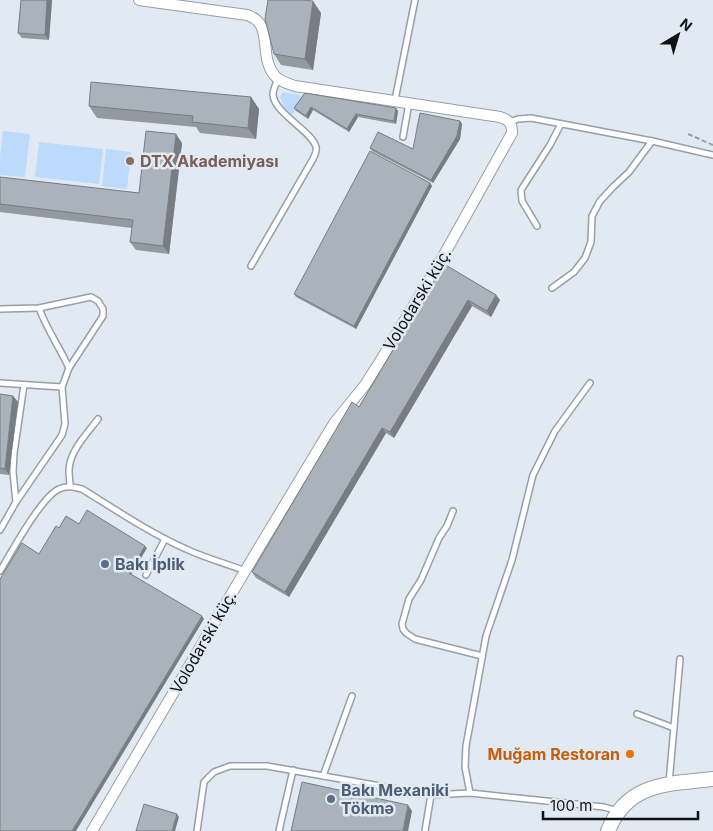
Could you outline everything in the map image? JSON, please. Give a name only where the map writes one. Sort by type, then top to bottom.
[{"type":"street","points":[[139,0],[253,17],[262,26],[267,63],[278,79],[295,86],[500,117],[510,122]]},
{"type":"street","name":"Volodarski küç.","points":[[92,831],[244,571],[335,422],[357,396],[369,378],[440,262],[510,138],[512,128],[510,122]]},
{"type":"street","points":[[608,831],[627,802],[648,789],[669,784],[713,779]]},
{"type":"lane","points":[[395,100],[415,0]]},
{"type":"lane","points":[[251,266],[316,152],[316,146],[312,139],[276,104],[273,95],[278,79]]},
{"type":"lane","points":[[403,137],[409,102]]},
{"type":"lane","points":[[510,122],[531,118],[652,141],[713,155]]},
{"type":"lane","points":[[537,226],[522,201],[521,190],[561,124]]},
{"type":"lane","points":[[552,288],[574,272],[585,258],[591,242],[592,216],[600,201],[629,172],[652,141]]},
{"type":"lane","points":[[0,309],[39,308],[91,297],[98,300],[103,309],[102,316],[69,368],[62,387],[65,424],[62,435],[16,502],[0,530]]},
{"type":"lane","points":[[39,308],[43,320],[62,351],[69,368]]},
{"type":"lane","points":[[0,383],[62,387]]},
{"type":"lane","points":[[470,794],[465,767],[466,746],[482,656],[486,636],[512,560],[533,475],[555,431],[590,383]]},
{"type":"lane","points":[[16,502],[13,472],[24,385]]},
{"type":"lane","points":[[70,486],[69,470],[71,460],[78,446],[98,419]]},
{"type":"lane","points":[[0,571],[40,506],[50,495],[59,489],[70,486],[82,489],[165,539],[211,560],[244,571]]},
{"type":"lane","points":[[453,511],[421,580],[409,599],[402,624],[403,629],[414,639],[482,656]]},
{"type":"lane","points":[[146,575],[165,539]]},
{"type":"lane","points":[[669,784],[680,659]]},
{"type":"lane","points":[[323,776],[352,696]]},
{"type":"lane","points":[[637,714],[674,728]]},
{"type":"lane","points":[[196,831],[204,782],[214,772],[230,766],[267,766],[430,795],[470,794],[604,807],[619,812]]},
{"type":"lane","points":[[279,831],[293,770]]},
{"type":"lane","points":[[425,831],[430,795]]},
{"type":"path","points":[[688,134],[713,145]]},
{"type":"shaded area","points":[[283,92],[305,96],[292,115],[284,107],[280,97]]},
{"type":"shaded area","points":[[3,131],[30,134],[25,177],[0,175]]},
{"type":"shaded area","points":[[39,142],[103,149],[99,184],[35,177]]},
{"type":"shaded area","points":[[106,149],[131,152],[127,189],[102,186]]},
{"type":"building","points":[[21,0],[47,0],[45,35],[18,33]]},
{"type":"building","points":[[268,0],[313,1],[305,59],[274,54],[265,19]]},
{"type":"building","points":[[91,82],[251,97],[248,128],[192,122],[193,116],[89,106]]},
{"type":"building","points":[[305,93],[396,108],[394,121],[356,114],[347,129],[311,107],[306,116],[294,108]]},
{"type":"building","points":[[420,113],[460,121],[457,136],[431,180],[370,148],[378,132],[413,149]]},
{"type":"building","points":[[146,131],[176,134],[163,246],[130,242],[133,220],[0,204],[0,177],[139,193]]},
{"type":"building","points":[[370,151],[430,183],[354,326],[294,294]]},
{"type":"building","points":[[444,264],[496,295],[487,311],[468,300],[390,432],[382,428],[285,592],[252,572],[352,402],[359,407]]},
{"type":"building","points":[[0,394],[13,396],[5,469],[0,468]]},
{"type":"building","name":"Bakı İplik","points":[[87,510],[145,546],[129,573],[202,616],[72,831],[0,831],[0,579],[22,543],[39,554],[56,526],[59,528],[66,516],[79,524]]},
{"type":"building","name":"Bakı Mexaniki Tökmə","points":[[302,782],[408,805],[403,831],[291,831]]},
{"type":"building","points":[[144,804],[177,814],[172,831],[136,831]]},
{"type":"place","name":"DTX Akademiyası","points":[[130,161]]},
{"type":"place","name":"Bakı İplik","points":[[105,564]]},
{"type":"place","name":"Muğam Restoran","points":[[630,754]]},
{"type":"place","name":"Bakı Mexaniki Tökmə","points":[[331,799]]}]
